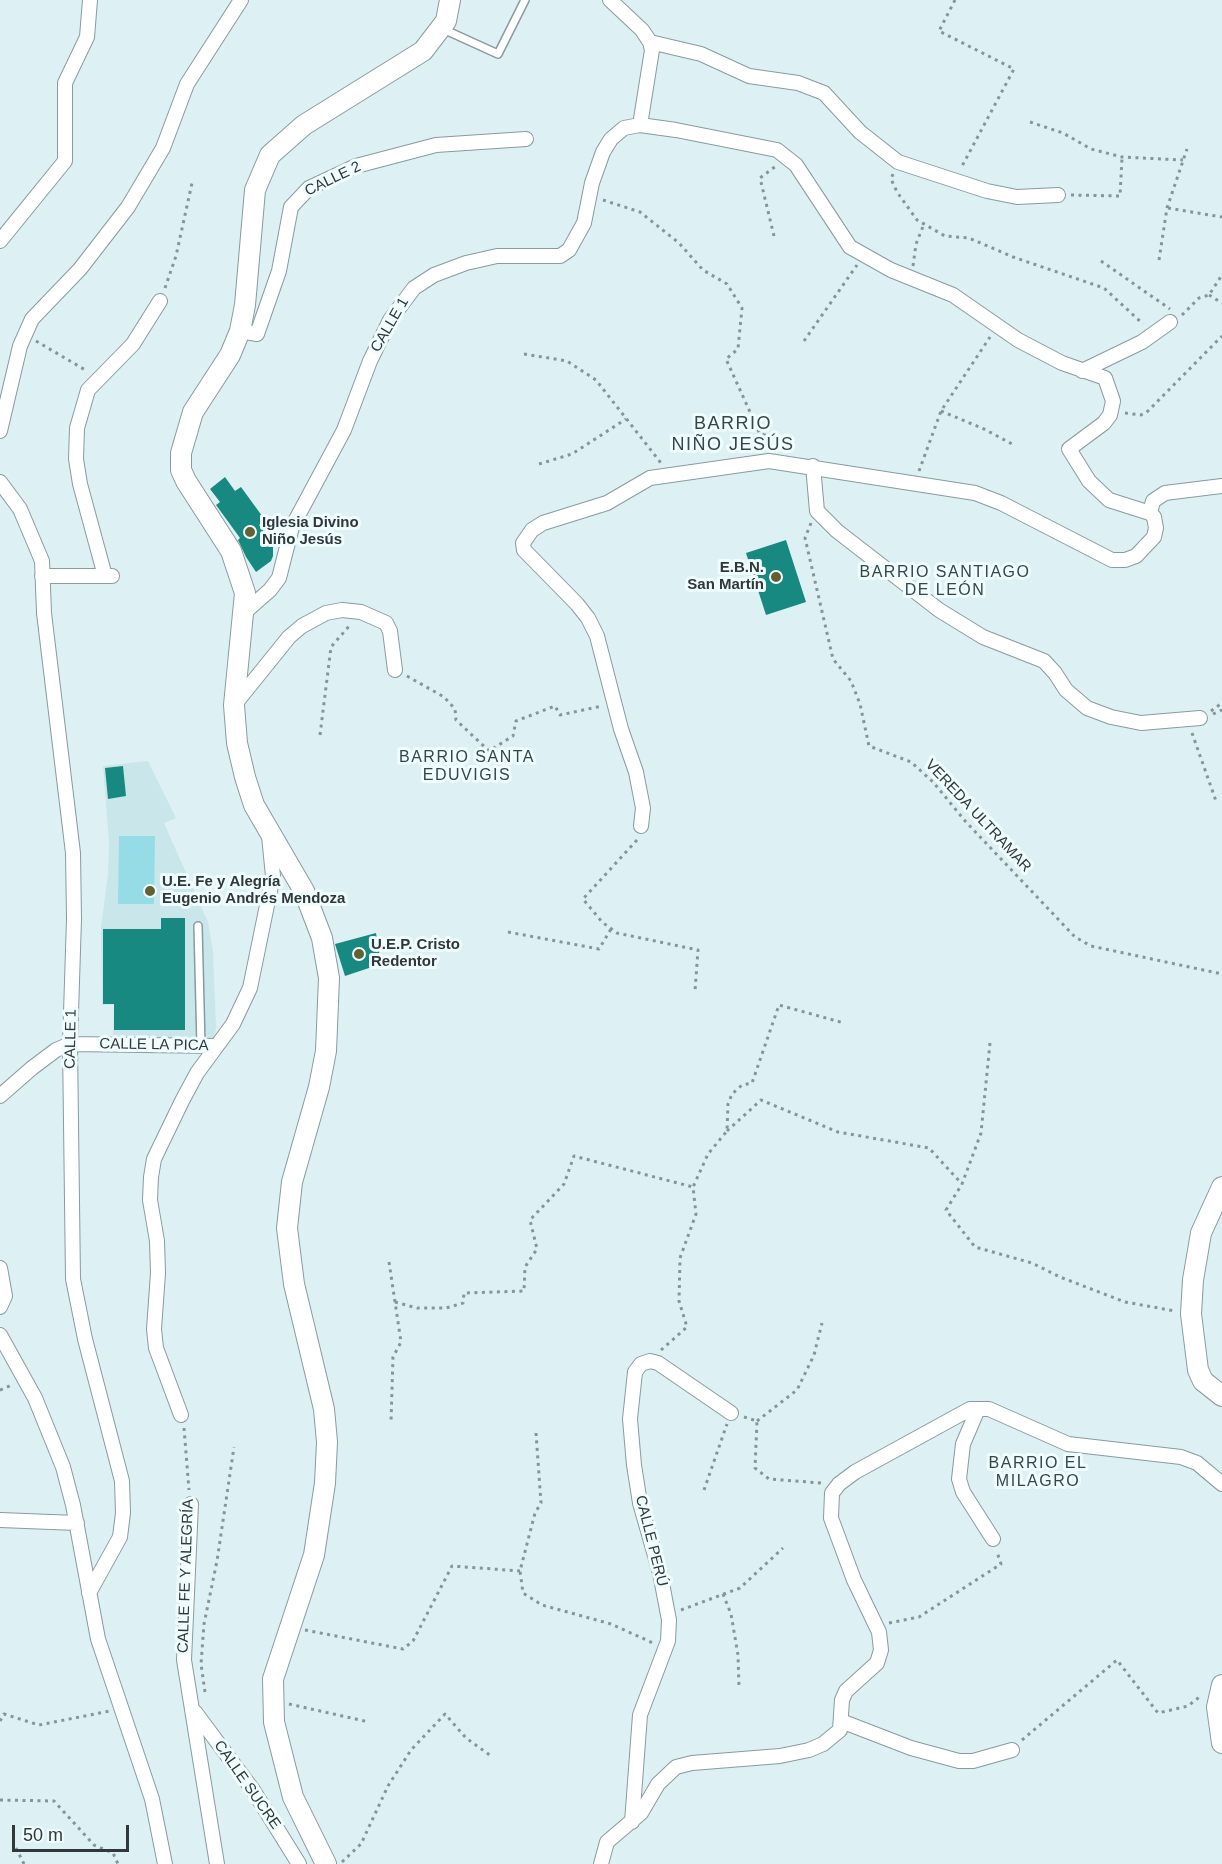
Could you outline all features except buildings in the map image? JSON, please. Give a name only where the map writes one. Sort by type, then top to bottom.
[{"type":"main road","points":[[326,1864],[293,1797],[274,1722],[273,1679],[314,1555],[325,1483],[327,1442],[319,1380],[290,1261],[287,1205],[298,1155],[309,1125],[322,1069],[329,1015],[329,978],[322,938],[304,891],[254,805],[245,777],[237,744],[234,705],[245,612],[245,593],[231,551],[186,481],[181,470],[181,453],[194,412],[230,355],[240,331],[245,305],[255,190],[270,155],[304,125],[423,51],[446,21],[450,0]]},
{"type":"main road","points":[[1222,1187],[1201,1233],[1193,1280],[1191,1314],[1198,1370],[1203,1381],[1222,1396]]},
{"type":"main road","points":[[1214,1689],[1222,1743]]},
{"type":"street","points":[[0,241],[65,161],[65,83],[87,37],[90,0]]},
{"type":"street","points":[[0,430],[24,336],[32,320],[80,268],[128,207],[163,148],[187,84],[241,0]]},
{"type":"street","points":[[610,0],[642,30],[652,50],[640,126],[753,143],[777,150],[789,157],[796,165],[839,234],[850,247],[863,256],[953,296],[1018,340],[1082,371],[1097,373],[1105,378],[1113,401],[1111,410],[1104,423],[1069,449],[1089,481],[1109,500],[1150,513],[1154,517],[1156,528],[1154,537],[1147,547],[1125,560],[1112,560],[1001,503],[975,494],[813,466],[776,462],[650,478],[607,503],[554,518],[532,530],[523,543],[524,550],[588,618],[600,646],[641,791],[641,826]]},
{"type":"street","points":[[650,42],[702,54],[749,76],[798,83],[824,93],[860,132],[898,162],[1017,197],[1058,195]]},
{"type":"street","name":"CALLE 1","points":[[245,612],[279,578],[292,527],[344,430],[370,361],[390,320],[404,300],[414,288],[434,275],[466,263],[497,256],[560,256],[577,240],[584,223],[603,152],[611,139],[624,128],[640,126]]},
{"type":"street","name":"CALLE 2","points":[[240,331],[256,334],[261,325],[279,271],[291,207],[298,196],[309,188],[356,166],[436,145],[526,139]]},
{"type":"street","points":[[42,576],[110,576],[76,459],[77,428],[88,390],[133,344],[160,301]]},
{"type":"street","points":[[1082,371],[1153,334],[1170,322]]},
{"type":"street","points":[[813,466],[817,511],[837,531],[939,610],[982,637],[1044,661],[1066,690],[1087,708],[1111,717],[1141,723],[1194,719]]},
{"type":"street","name":"CALLE 1","points":[[0,482],[20,509],[42,561],[44,613],[73,853],[74,919],[70,1044],[73,1279],[85,1339],[123,1481],[120,1537],[89,1593]]},
{"type":"street","points":[[1150,513],[1153,501],[1164,493],[1222,486]]},
{"type":"street","points":[[234,705],[264,666],[302,626],[326,614],[342,610],[361,612],[378,618],[390,631],[395,670]]},
{"type":"street","points":[[181,1415],[156,1348],[154,1329],[158,1274],[157,1240],[150,1200],[151,1177],[154,1159],[197,1073],[241,1009],[259,952],[273,876],[268,831]]},
{"type":"street","points":[[0,1096],[56,1050],[70,1044]]},
{"type":"street","name":"CALLE LA PICA","points":[[70,1044],[217,1046]]},
{"type":"street","points":[[0,1268],[5,1296],[0,1307]]},
{"type":"street","points":[[0,1335],[35,1398],[63,1467],[98,1639],[153,1799],[165,1864]]},
{"type":"street","points":[[650,1360],[658,1363],[731,1413]]},
{"type":"street","name":"CALLE PERÚ","points":[[632,1822],[640,1715],[668,1641],[668,1615],[660,1573],[640,1503],[631,1431],[635,1372],[641,1364],[650,1360]]},
{"type":"street","points":[[601,1864],[607,1842],[641,1813],[666,1775],[676,1767],[809,1750],[840,1730],[842,1700],[846,1690],[877,1663],[881,1650],[876,1626],[854,1580],[831,1518],[832,1493],[839,1484],[923,1433],[970,1409],[989,1408],[1068,1444],[1181,1457],[1197,1463],[1222,1484]]},
{"type":"street","points":[[978,1409],[963,1444],[959,1479],[963,1492],[993,1539]]},
{"type":"street","name":"CALLE FE Y ALEGRÍA","points":[[191,1504],[184,1660],[217,1864]]},
{"type":"street","points":[[0,1520],[76,1523]]},
{"type":"street","name":"CALLE SUCRE","points":[[192,1708],[253,1790],[299,1864]]},
{"type":"street","points":[[841,1721],[911,1748],[958,1761],[973,1761],[1012,1750]]},
{"type":"lane","points":[[441,28],[498,54],[525,0]]},
{"type":"lane","points":[[198,926],[201,1046]]},
{"type":"path","points":[[954,180],[1014,69],[939,31],[955,0]]},
{"type":"path","points":[[1030,122],[1063,133],[1091,149],[1122,157],[1183,160]]},
{"type":"path","points":[[1158,260],[1167,208],[1187,149]]},
{"type":"path","points":[[774,236],[760,178],[789,157]]},
{"type":"path","points":[[1058,195],[1120,196],[1122,157]]},
{"type":"path","points":[[898,162],[891,179],[916,220],[945,236],[969,238],[1013,257],[1104,288],[1153,334]]},
{"type":"path","points":[[160,301],[176,256],[192,183]]},
{"type":"path","points":[[590,197],[640,212],[679,243],[704,270],[727,284],[742,308],[738,349],[726,358],[760,434],[765,435],[776,462]]},
{"type":"path","points":[[1167,208],[1222,218]]},
{"type":"path","points":[[910,278],[916,244],[924,224]]},
{"type":"path","points":[[804,341],[863,256]]},
{"type":"path","points":[[1101,261],[1170,307],[1165,315],[1170,322],[1179,319],[1199,298],[1209,295],[1222,275]]},
{"type":"path","points":[[1209,295],[1222,303]]},
{"type":"path","points":[[914,484],[941,411],[998,326]]},
{"type":"path","points":[[24,336],[50,347],[99,378]]},
{"type":"path","points":[[1111,410],[1141,415],[1148,411],[1222,336]]},
{"type":"path","points":[[524,354],[567,361],[596,380],[669,474]]},
{"type":"path","points":[[941,411],[984,429],[1014,445]]},
{"type":"path","points":[[538,464],[572,454],[626,419]]},
{"type":"path","name":"VEREDA ULTRAMAR","points":[[817,511],[805,538],[833,659],[851,681],[860,704],[869,746],[910,762],[933,782],[966,822],[1075,937],[1091,946],[1222,974]]},
{"type":"path","points":[[320,735],[331,647],[361,612]]},
{"type":"path","points":[[395,670],[444,697],[455,709],[456,720],[489,751],[513,736],[516,721],[555,706],[560,715],[615,704]]},
{"type":"path","points":[[1194,719],[1216,801]]},
{"type":"path","points":[[641,826],[636,843],[583,899],[602,922],[617,933],[698,950],[695,991]]},
{"type":"path","points":[[507,932],[599,949],[611,929]]},
{"type":"path","points":[[727,1131],[728,1104],[732,1094],[742,1085],[752,1083],[779,1005],[844,1023]]},
{"type":"path","points":[[990,1043],[981,1133],[962,1184],[946,1210],[975,1247],[1032,1263],[1060,1278],[1125,1302],[1191,1314]]},
{"type":"path","points":[[650,1360],[687,1327],[679,1301],[680,1257],[696,1214],[693,1187],[708,1154],[727,1131],[761,1100],[838,1132],[929,1148],[962,1184]]},
{"type":"path","points":[[395,1302],[417,1308],[446,1308],[463,1304],[464,1293],[524,1292],[525,1267],[537,1249],[530,1220],[564,1184],[574,1156],[693,1187]]},
{"type":"path","points":[[390,1262],[401,1342],[393,1357],[391,1422]]},
{"type":"path","points":[[822,1323],[814,1355],[798,1390],[758,1421],[755,1468],[769,1479],[839,1484]]},
{"type":"path","points":[[704,1490],[731,1413],[758,1421]]},
{"type":"path","name":"CALLE FE Y ALEGRÍA","points":[[181,1415],[187,1447],[191,1504]]},
{"type":"path","points":[[536,1432],[542,1503],[535,1513],[520,1571],[523,1593],[542,1605],[611,1624],[666,1649]]},
{"type":"path","points":[[202,1721],[205,1708],[201,1664],[204,1624],[217,1561],[234,1448]]},
{"type":"path","points":[[876,1626],[919,1617],[1001,1564],[993,1539]]},
{"type":"path","points":[[668,1615],[740,1588],[783,1548]]},
{"type":"path","points":[[291,1628],[403,1648],[413,1641],[452,1566],[520,1571]]},
{"type":"path","points":[[723,1594],[730,1614],[738,1655],[739,1687]]},
{"type":"path","points":[[1012,1750],[1117,1660],[1158,1713],[1188,1706],[1214,1689]]},
{"type":"path","points":[[273,1701],[369,1722]]},
{"type":"path","points":[[0,1721],[4,1714],[39,1725],[120,1708]]},
{"type":"path","points":[[340,1864],[361,1844],[388,1786],[411,1750],[445,1714],[466,1738],[491,1756]]},
{"type":"path","points":[[0,1800],[54,1801],[94,1845],[113,1853],[118,1864]]},
{"type":"path","points":[[16,1848],[24,1864]]},
{"type":"shaded area","name":"U.E. Fe y Alegría Eugenio Andrés Mendoza","points":[[148,761],[176,818],[164,823],[208,922],[213,951],[216,1028],[214,1040],[113,1037],[114,1005],[102,1005],[101,927],[108,874],[109,843],[103,766]]},
{"type":"shaded area","points":[[119,836],[155,836],[154,904],[118,904]]},
{"type":"place","name":"Iglesia Divino Niño Jesús","points":[[250,532]]},
{"type":"place","name":"E.B.N. San Martín","points":[[776,577]]},
{"type":"place","name":"U.E. Fe y Alegría Eugenio Andrés Mendoza","points":[[150,891]]},
{"type":"place","name":"U.E.P. Cristo Redentor","points":[[359,954]]},
{"type":"district","name":"BARRIO NIÑO JESÚS","points":[[733,434]]},
{"type":"district","name":"BARRIO SANTIAGO DE LEÓN","points":[[945,582]]},
{"type":"district","name":"BARRIO SANTA EDUVIGIS","points":[[467,767]]},
{"type":"district","name":"BARRIO EL MILAGRO","points":[[1038,1473]]}]
